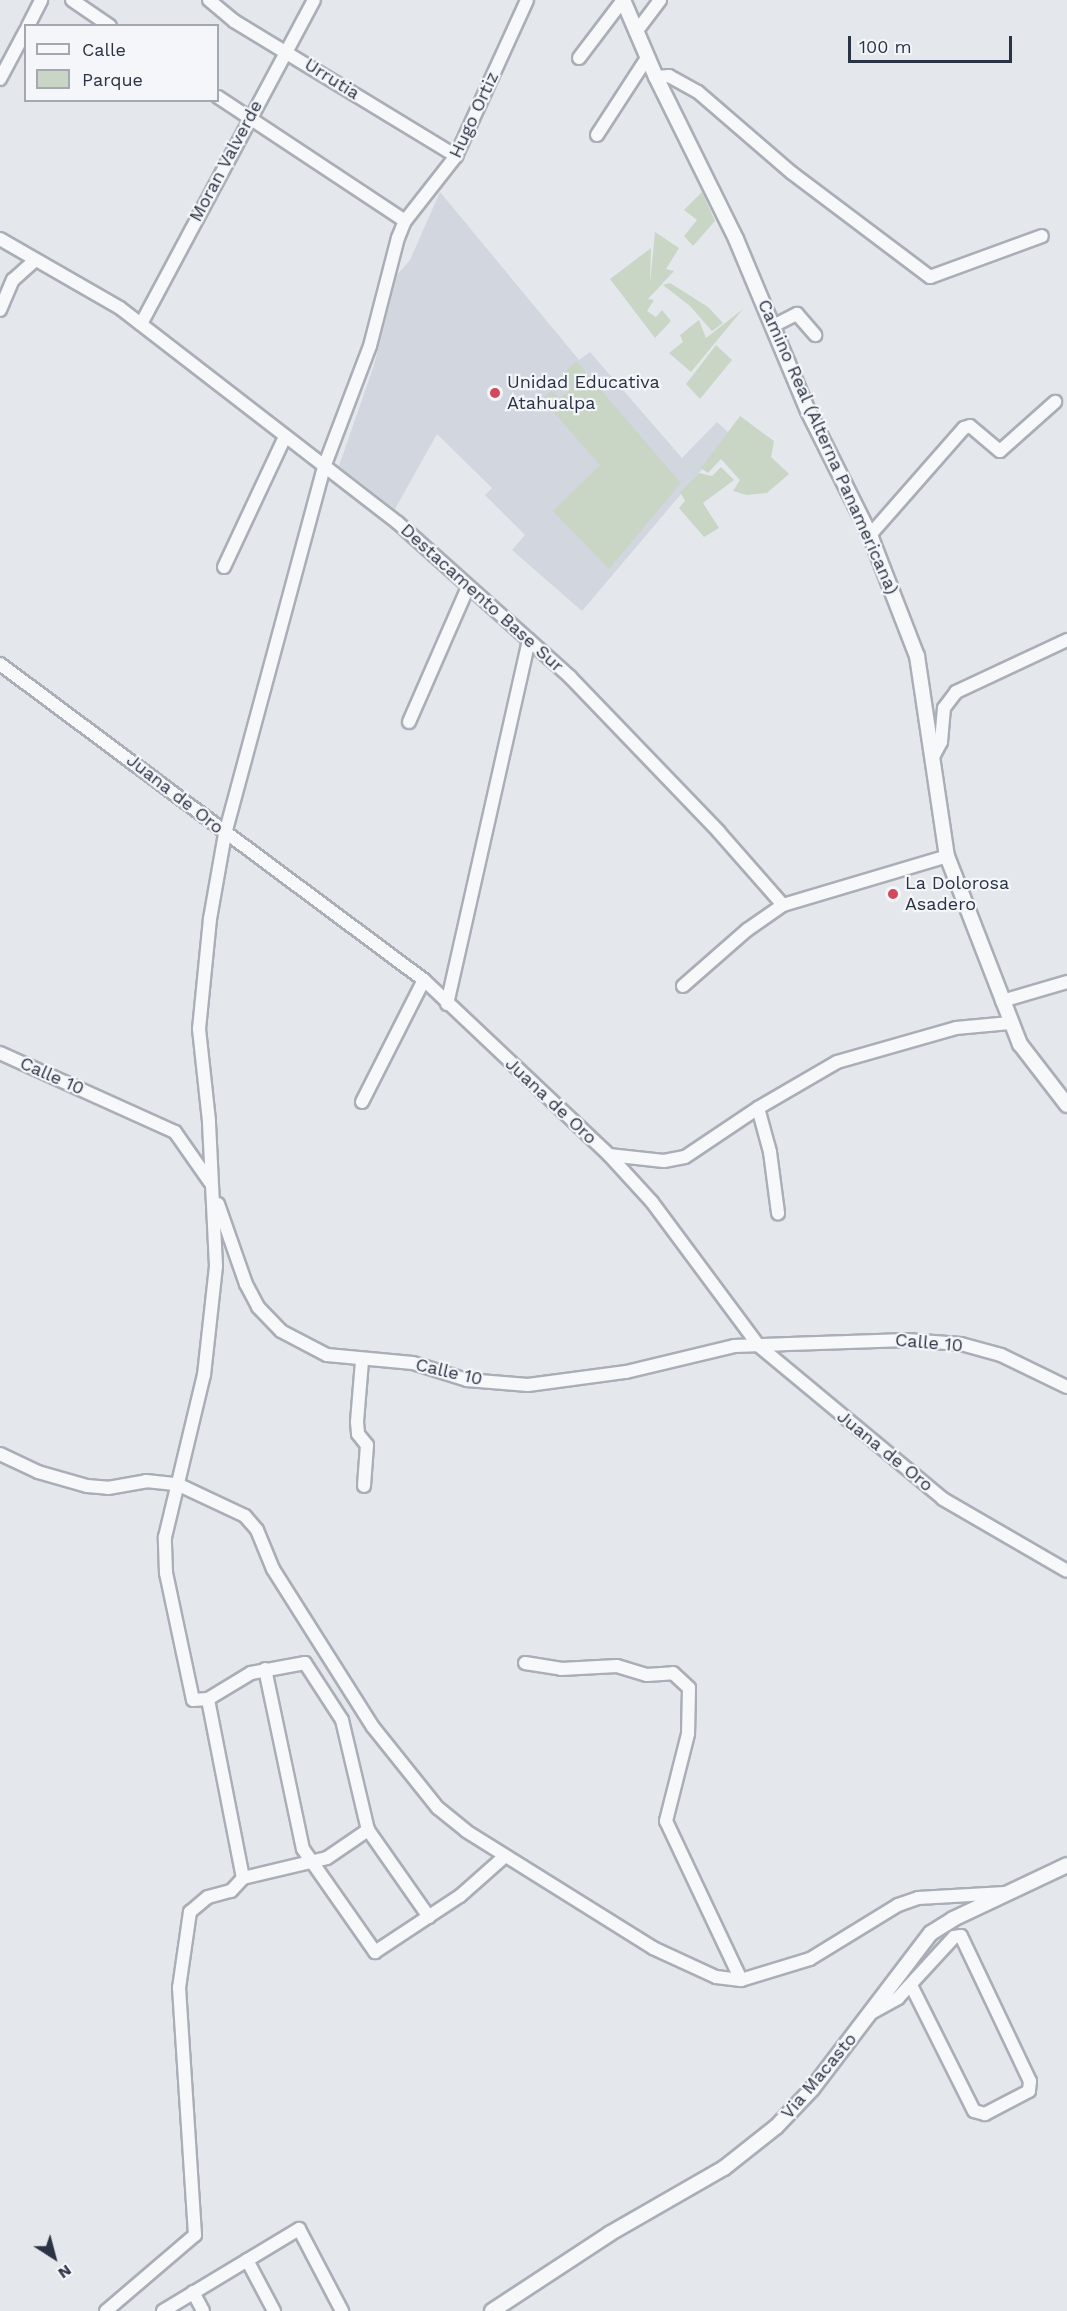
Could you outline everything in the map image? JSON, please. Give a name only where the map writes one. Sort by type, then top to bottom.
[{"type":"street","points":[[29,24],[41,0]]},
{"type":"street","points":[[72,0],[107,24]]},
{"type":"street","name":"Urrutia","points":[[209,0],[234,21],[286,50],[456,156]]},
{"type":"street","name":"Moran Valverde","points":[[141,324],[248,117],[314,0]]},
{"type":"street","name":"Hugo Ortiz","points":[[405,221],[456,156],[527,0]]},
{"type":"street","points":[[579,58],[623,0]]},
{"type":"street","name":"Camino Real (Alterna Panamericana)","points":[[623,0],[656,78],[736,239],[808,411],[870,535],[917,656],[947,856],[1010,1023],[1035,1068],[1067,1105]]},
{"type":"street","points":[[636,32],[660,0]]},
{"type":"street","points":[[0,79],[24,34]]},
{"type":"street","points":[[597,135],[647,58]]},
{"type":"street","points":[[656,78],[669,76],[698,92],[792,174],[930,277],[1042,236]]},
{"type":"street","points":[[219,98],[405,221],[370,346],[324,467],[225,834],[210,919],[199,1029],[209,1121],[216,1266],[204,1375],[165,1537],[166,1574],[193,1700],[208,1699],[229,1683],[265,1669],[305,1664],[338,1712],[368,1830],[429,1917]]},
{"type":"street","name":"Destacamento Base Sur","points":[[0,239],[141,324],[398,523],[529,640],[718,831],[783,905]]},
{"type":"street","points":[[0,310],[13,280],[35,260]]},
{"type":"street","points":[[773,326],[797,314],[815,335]]},
{"type":"street","points":[[870,535],[964,428],[970,426],[1000,451],[1055,402]]},
{"type":"street","points":[[224,567],[285,436]]},
{"type":"street","points":[[409,722],[468,587]]},
{"type":"street","points":[[447,1004],[529,640]]},
{"type":"street","points":[[933,757],[941,742],[944,708],[956,692],[1067,640]]},
{"type":"street","name":"Juana de Oro","points":[[0,664],[225,834],[424,980],[609,1155],[652,1202],[759,1346],[943,1499],[1067,1571]]},
{"type":"street","points":[[683,986],[747,930],[783,905],[947,856]]},
{"type":"street","points":[[362,1102],[424,980]]},
{"type":"street","points":[[1002,1001],[1067,982]]},
{"type":"street","points":[[609,1155],[664,1161],[685,1157],[758,1108],[837,1062],[956,1028],[1010,1023]]},
{"type":"street","name":"Calle 10","points":[[0,1053],[175,1132],[211,1183],[246,1284],[268,1320],[301,1344],[327,1355],[362,1361],[413,1364],[467,1380],[528,1385],[626,1372],[734,1346],[852,1340],[962,1344],[1001,1355],[1067,1387]]},
{"type":"street","points":[[758,1108],[770,1152],[778,1213]]},
{"type":"street","points":[[362,1361],[357,1422],[358,1434],[367,1445],[364,1486]]},
{"type":"street","points":[[0,1454],[38,1472],[87,1486],[108,1488],[146,1481],[177,1484],[252,1522],[273,1569],[402,1767],[438,1808],[505,1856],[653,1948],[716,1977],[741,1980],[810,1959],[898,1905],[918,1898],[1005,1893]]},
{"type":"street","points":[[525,1663],[578,1670],[617,1666],[647,1674],[673,1673],[689,1688],[688,1734],[666,1821],[741,1980]]},
{"type":"street","points":[[265,1669],[303,1849],[375,1952],[429,1917],[505,1856]]},
{"type":"street","points":[[208,1699],[243,1878]]},
{"type":"street","points":[[106,2311],[195,2235],[179,1988],[190,1912],[208,1897],[234,1889],[243,1878],[327,1858],[368,1830]]},
{"type":"street","name":"Via Macasto","points":[[492,2311],[609,2234],[733,2161],[776,2127],[873,2012],[931,1933],[1005,1893],[1067,1865]]},
{"type":"street","points":[[873,2012],[889,2005],[911,1985],[954,1937],[961,1936],[1030,2081],[1029,2091],[985,2114],[974,2111],[911,1985]]},
{"type":"street","points":[[163,2311],[299,2229],[342,2311]]},
{"type":"street","points":[[247,2260],[274,2311]]},
{"type":"street","points":[[193,2292],[203,2311]]},
{"type":"shaded area","name":"Unidad Educativa Atahualpa","points":[[440,192],[579,360],[590,352],[682,458],[717,422],[731,435],[582,611],[512,550],[525,535],[485,495],[492,488],[437,434],[395,509],[339,466],[374,365],[397,275],[410,260]]},
{"type":"green space","points":[[702,192],[715,221],[693,246],[684,236],[697,220],[684,210]]},
{"type":"green space","points":[[655,232],[679,248],[666,269],[674,271],[648,299],[654,300],[647,311],[656,317],[662,310],[671,321],[655,338],[610,279],[651,248],[650,284]]},
{"type":"green space","points":[[670,283],[708,307],[723,323],[712,331],[690,306],[663,285]]},
{"type":"green space","points":[[743,309],[691,372],[669,353],[683,342],[680,335],[699,320],[706,338]]},
{"type":"green space","points":[[716,345],[732,360],[700,399],[686,384]]},
{"type":"green space","points":[[576,361],[681,483],[609,569],[553,511],[600,465],[542,399],[551,391],[560,398],[572,388],[561,376]]},
{"type":"green space","points":[[740,416],[774,441],[771,457],[789,474],[767,493],[746,495],[733,491],[740,480],[721,459],[708,473],[701,468]]},
{"type":"green space","points":[[721,467],[734,480],[703,503],[719,528],[704,537],[679,508],[685,501],[680,492],[699,473],[712,476]]},
{"type":"place","name":"Unidad Educativa Atahualpa","points":[[495,393]]},
{"type":"place","name":"La Dolorosa Asadero","points":[[893,894]]}]
